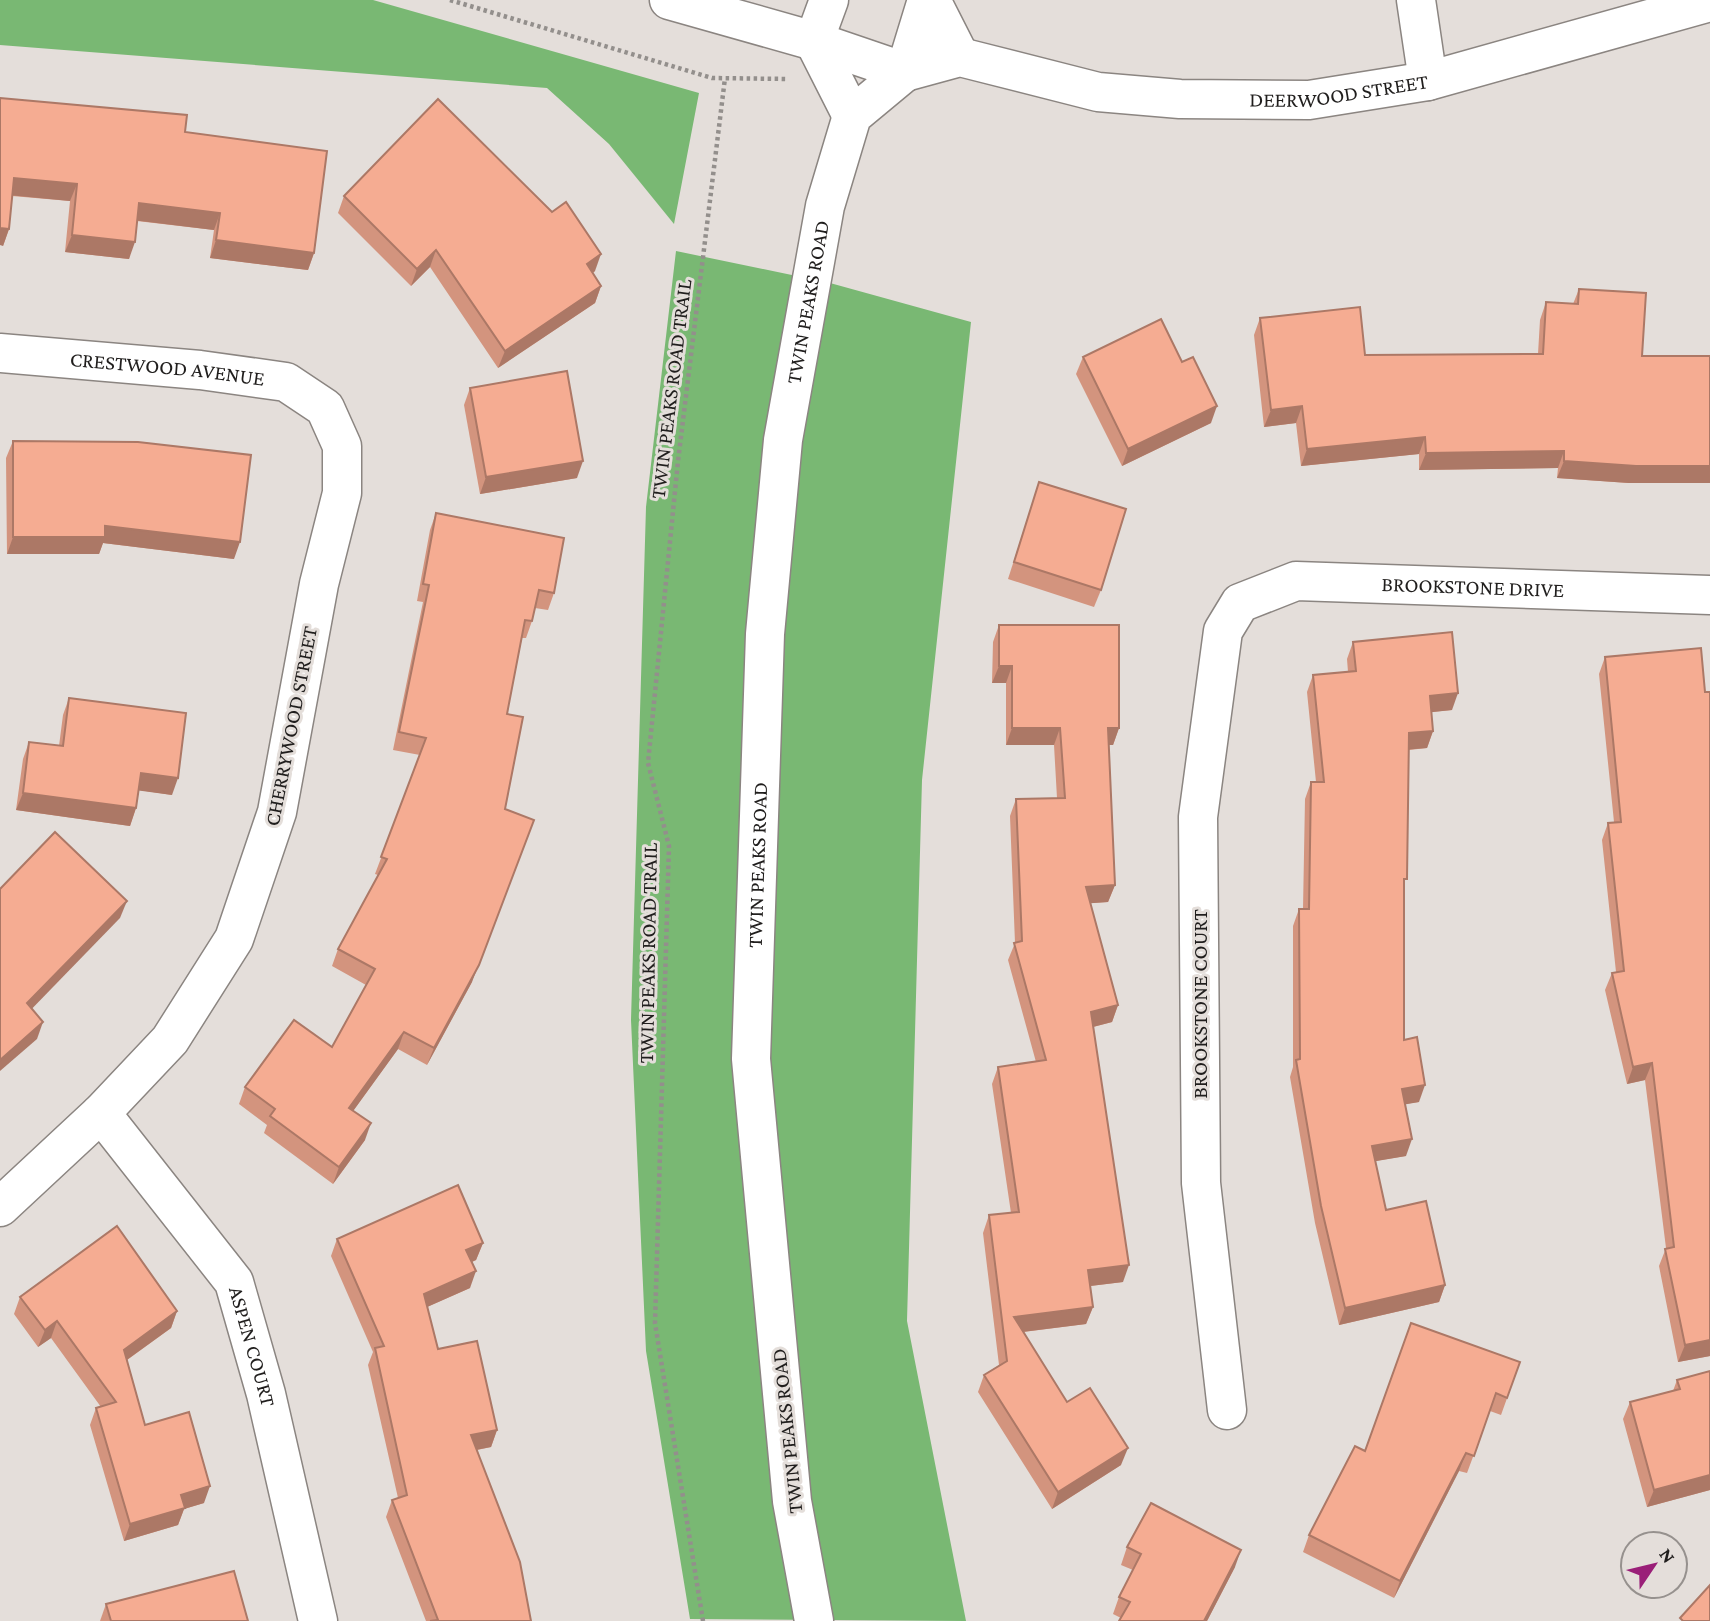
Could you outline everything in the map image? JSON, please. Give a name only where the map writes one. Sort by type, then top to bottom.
[{"type":"street","points":[[669,0],[814,41],[905,72]]},
{"type":"street","points":[[828,0],[814,41],[852,116],[905,72],[929,0]]},
{"type":"street","points":[[929,0],[960,57]]},
{"type":"street","points":[[1416,0],[1428,81]]},
{"type":"street","name":"DEERWOOD STREET","points":[[905,72],[960,57],[1098,92],[1180,99],[1309,100],[1428,81],[1710,2]]},
{"type":"street","name":"TWIN PEAKS ROAD","points":[[814,1621],[792,1501],[751,1059],[765,634],[783,440],[825,206],[852,116]]},
{"type":"street","name":"CRESTWOOD AVENUE","points":[[0,353],[200,370],[286,382],[325,408]]},
{"type":"street","name":"CHERRYWOOD STREET","points":[[0,1207],[101,1113],[170,1040],[234,939],[277,812],[319,584],[342,493],[342,446],[325,408]]},
{"type":"street","name":"BROOKSTONE DRIVE","points":[[1240,603],[1296,581],[1710,595]]},
{"type":"street","name":"BROOKSTONE COURT","points":[[1227,1410],[1201,1183],[1198,817],[1223,631],[1240,603]]},
{"type":"street","name":"ASPEN COURT","points":[[101,1113],[234,1282],[266,1394],[318,1621]]},
{"type":"path","points":[[450,0],[712,78],[834,80]]},
{"type":"path","name":"TWIN PEAKS ROAD TRAIL","points":[[703,1621],[655,1322],[669,846],[648,763],[678,461],[725,78]]},
{"type":"green space","points":[[0,0],[373,0],[699,93],[674,224],[609,144],[547,88],[0,45]]},
{"type":"green space","points":[[676,251],[830,283],[971,322],[922,780],[907,1321],[966,1621],[690,1619],[646,1351],[631,1020],[646,507]]},
{"type":"building","points":[[0,98],[187,115],[185,132],[327,151],[314,253],[216,240],[220,213],[139,203],[135,242],[72,235],[77,184],[14,178],[9,229],[0,228]]},
{"type":"building","points":[[438,99],[552,212],[566,202],[601,254],[587,264],[601,286],[505,351],[436,250],[417,269],[344,196]]},
{"type":"building","points":[[1579,289],[1646,293],[1642,356],[1710,356],[1710,466],[1636,466],[1564,461],[1564,451],[1426,453],[1425,437],[1307,449],[1302,406],[1271,410],[1260,318],[1360,307],[1365,355],[1543,354],[1546,302],[1578,304]]},
{"type":"building","points":[[1161,319],[1182,362],[1193,357],[1217,406],[1128,449],[1083,357]]},
{"type":"building","points":[[567,371],[583,461],[486,477],[470,388]]},
{"type":"building","points":[[13,441],[138,442],[251,455],[240,542],[105,526],[105,537],[13,537]]},
{"type":"building","points":[[1039,482],[1126,509],[1101,590],[1014,562]]},
{"type":"building","points":[[436,513],[564,538],[554,593],[539,590],[532,621],[525,620],[507,714],[523,717],[505,809],[534,820],[479,965],[434,1048],[404,1032],[349,1108],[371,1123],[339,1167],[270,1116],[275,1109],[245,1087],[294,1020],[332,1047],[375,969],[338,949],[387,859],[381,857],[426,738],[399,732],[429,585],[423,584]]},
{"type":"building","points":[[999,625],[1119,625],[1119,728],[1108,728],[1115,885],[1086,887],[1118,1005],[1091,1012],[1129,1265],[1088,1270],[1093,1307],[1014,1317],[1067,1402],[1090,1388],[1128,1448],[1058,1492],[984,1375],[1007,1361],[989,1215],[1019,1212],[998,1067],[1046,1060],[1014,943],[1022,941],[1016,799],[1065,798],[1060,728],[1012,728],[1012,666],[999,666]]},
{"type":"building","points":[[1452,632],[1458,693],[1430,696],[1433,731],[1409,733],[1407,879],[1404,879],[1404,1040],[1417,1037],[1425,1085],[1402,1089],[1412,1139],[1372,1146],[1386,1210],[1426,1201],[1445,1285],[1345,1308],[1321,1206],[1296,1060],[1300,1059],[1299,909],[1309,909],[1311,782],[1324,782],[1313,675],[1356,671],[1353,642]]},
{"type":"building","points":[[1701,648],[1705,692],[1710,692],[1710,1340],[1685,1345],[1665,1249],[1674,1247],[1652,1063],[1633,1067],[1612,973],[1624,971],[1608,823],[1621,822],[1605,657]]},
{"type":"building","points":[[69,698],[186,713],[178,778],[141,773],[136,808],[23,793],[29,742],[63,746]]},
{"type":"building","points":[[55,832],[127,901],[27,1003],[43,1022],[0,1060],[0,889]]},
{"type":"building","points":[[458,1185],[483,1243],[466,1250],[476,1271],[424,1294],[438,1349],[477,1341],[497,1430],[471,1435],[520,1562],[531,1621],[430,1621],[438,1620],[392,1500],[407,1495],[375,1348],[384,1346],[337,1239]]},
{"type":"building","points":[[117,1226],[177,1311],[124,1350],[145,1425],[189,1412],[210,1486],[181,1495],[185,1508],[130,1524],[96,1408],[116,1402],[57,1321],[45,1330],[20,1297]]},
{"type":"building","points":[[1411,1323],[1520,1362],[1507,1398],[1496,1393],[1474,1456],[1466,1453],[1400,1581],[1309,1535],[1355,1446],[1365,1451]]},
{"type":"building","points":[[1710,1371],[1710,1475],[1654,1490],[1630,1402],[1680,1389],[1677,1380]]},
{"type":"building","points":[[1151,1503],[1241,1550],[1204,1621],[1119,1621],[1130,1602],[1119,1597],[1141,1554],[1127,1547]]},
{"type":"building","points":[[234,1571],[248,1621],[111,1621],[106,1604]]},
{"type":"building","points":[[1710,1585],[1710,1621],[1683,1621],[1680,1618]]}]
